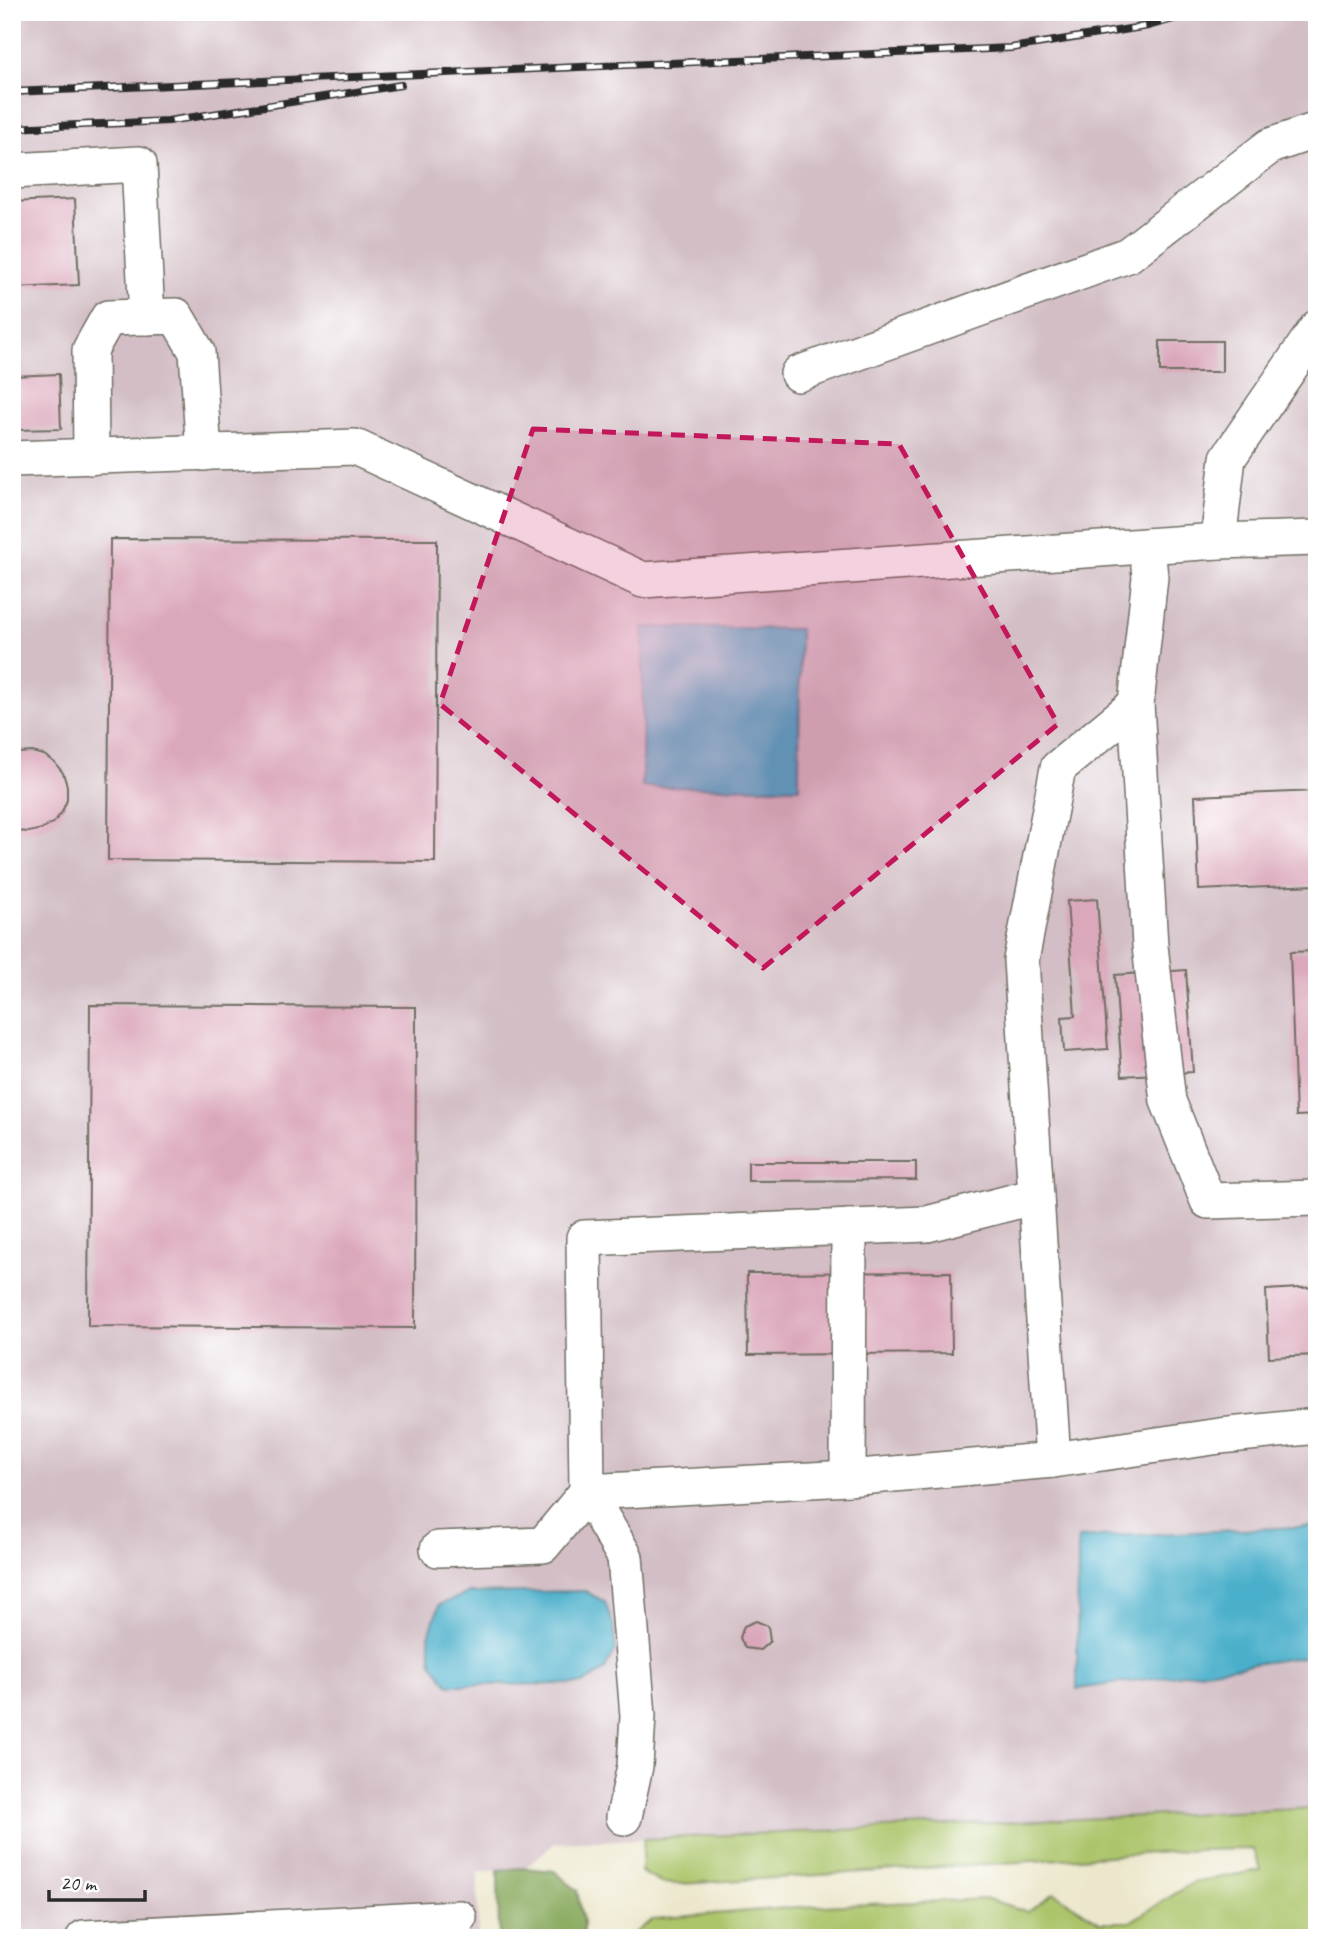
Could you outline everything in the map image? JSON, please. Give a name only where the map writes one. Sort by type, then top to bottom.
[{"type":"lane","points":[[798,374],[1128,254],[1270,146],[1317,130]]},
{"type":"lane","points":[[12,171],[139,164],[147,317]]},
{"type":"lane","points":[[91,457],[90,350],[108,318],[176,316],[197,352],[204,453]]},
{"type":"lane","points":[[1219,541],[1228,458],[1317,328]]},
{"type":"lane","points":[[12,459],[355,447],[643,580],[1219,541],[1317,538]]},
{"type":"lane","points":[[1147,546],[1150,577],[1136,704],[1150,946],[1168,1101],[1208,1200],[1317,1198]]},
{"type":"lane","points":[[1053,1460],[1021,960],[1058,768],[1136,704]]},
{"type":"lane","points":[[624,1816],[635,1766],[638,1716],[625,1557],[587,1492],[584,1238],[927,1224],[1036,1196]]},
{"type":"lane","points":[[848,1478],[849,1227]]},
{"type":"lane","points":[[438,1549],[543,1545],[587,1492],[848,1478],[1053,1460],[1220,1436],[1317,1426]]},
{"type":"lane","points":[[84,1938],[330,1931],[459,1918]]},
{"type":"highlighted area","points":[[533,429],[899,444],[1058,724],[763,968],[440,704]]},
{"type":"shaded area","points":[[12,12],[1317,12],[1317,1808],[555,1843],[525,1868],[478,1872],[478,1938],[12,1938]]},
{"type":"green space","points":[[1317,1808],[1317,1938],[628,1938],[653,1919],[797,1907],[988,1899],[1028,1912],[1054,1893],[1100,1922],[1130,1922],[1194,1882],[1261,1870],[1253,1849],[1200,1850],[680,1884],[661,1883],[641,1872],[644,1839]]},
{"type":"green space","points":[[525,1868],[554,1871],[577,1890],[583,1938],[499,1938],[498,1870]]},
{"type":"water","points":[[643,627],[800,629],[799,788],[642,787]]},
{"type":"water","points":[[1317,1526],[1317,1655],[1077,1689],[1078,1538]]},
{"type":"water","points":[[585,1591],[605,1602],[613,1624],[616,1649],[604,1671],[582,1684],[449,1685],[432,1663],[429,1636],[439,1605],[468,1593]]},
{"type":"building","points":[[75,199],[79,285],[12,288],[12,202]]},
{"type":"building","points":[[1160,341],[1222,341],[1222,372],[1160,372]]},
{"type":"building","points":[[59,374],[61,429],[12,430],[12,376]]},
{"type":"building","points":[[110,539],[437,540],[435,862],[108,860]]},
{"type":"building","points":[[1313,624],[1317,624],[1317,657],[1314,657]]},
{"type":"building","points":[[32,752],[44,755],[63,773],[67,800],[54,822],[42,829],[16,831],[12,829],[12,755]]},
{"type":"building","points":[[1317,791],[1317,885],[1199,890],[1195,796]]},
{"type":"building","points":[[1097,899],[1108,1049],[1064,1052],[1062,1017],[1075,1016],[1067,901]]},
{"type":"building","points":[[1317,951],[1317,1115],[1296,1116],[1290,952]]},
{"type":"building","points":[[1186,970],[1193,1072],[1122,1076],[1115,975]]},
{"type":"building","points":[[90,1005],[416,1007],[415,1328],[88,1326]]},
{"type":"building","points":[[748,1162],[916,1162],[916,1180],[748,1181]]},
{"type":"building","points":[[951,1272],[952,1353],[748,1355],[747,1273]]},
{"type":"building","points":[[1317,1287],[1317,1355],[1269,1357],[1266,1290]]},
{"type":"building","points":[[756,1621],[768,1626],[770,1641],[760,1650],[745,1648],[740,1638],[744,1626]]},
{"type":"railway","points":[[12,92],[1011,48],[1148,26],[1199,12]]},
{"type":"railway","points":[[12,128],[168,121],[401,85]]}]
